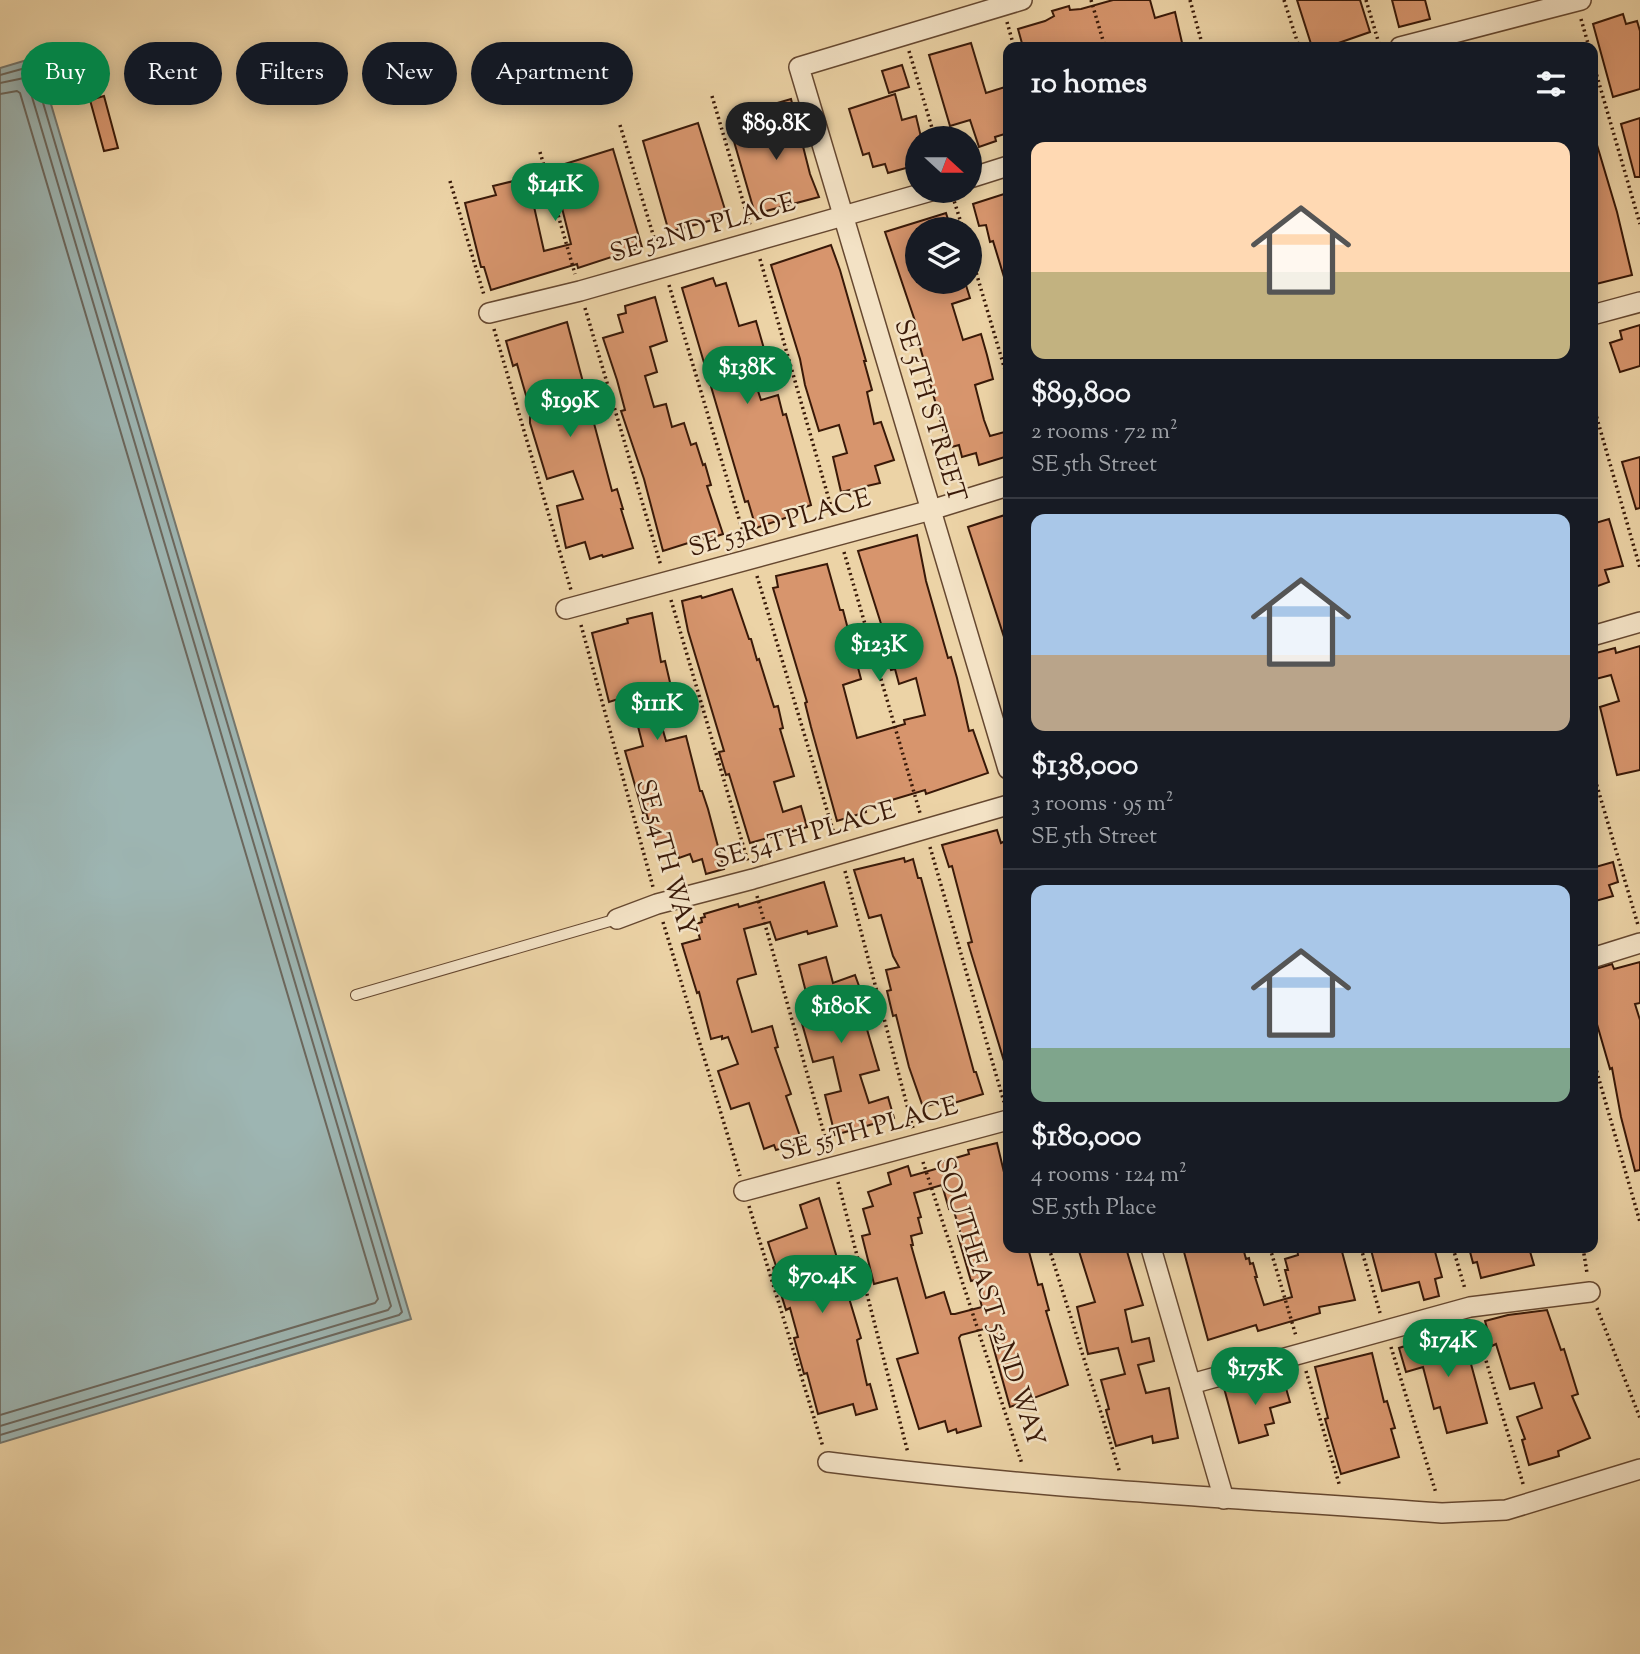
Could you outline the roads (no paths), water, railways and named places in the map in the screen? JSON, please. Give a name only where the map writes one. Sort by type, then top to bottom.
[{"type":"street","name":"SE 5TH STREET","points":[[1003,752],[799,68],[1022,0]]},
{"type":"street","points":[[1419,42],[1579,1]]},
{"type":"street","points":[[982,174],[1003,168]]},
{"type":"street","name":"SE 52ND PLACE","points":[[489,313],[580,292],[905,199]]},
{"type":"street","points":[[1598,313],[1640,302]]},
{"type":"street","name":"SE 53RD PLACE","points":[[571,607],[931,510],[1003,488]]},
{"type":"street","points":[[1598,634],[1640,622]]},
{"type":"street","name":"SE 54TH PLACE","points":[[617,919],[657,904],[841,854],[1003,806]]},
{"type":"street","points":[[1598,956],[1640,943]]},
{"type":"street","name":"SE 55TH PLACE","points":[[744,1191],[918,1145],[1003,1113]]},
{"type":"street","points":[[1152,1253],[1224,1499]]},
{"type":"street","points":[[1191,1384],[1470,1307],[1591,1292]]},
{"type":"street","points":[[828,1462],[1028,1483],[1442,1513],[1506,1510],[1640,1469]]},
{"type":"lane","points":[[356,995],[617,919]]},
{"type":"water","points":[[21,62],[21,105],[51,105],[411,1319],[0,1443],[0,68]]}]
